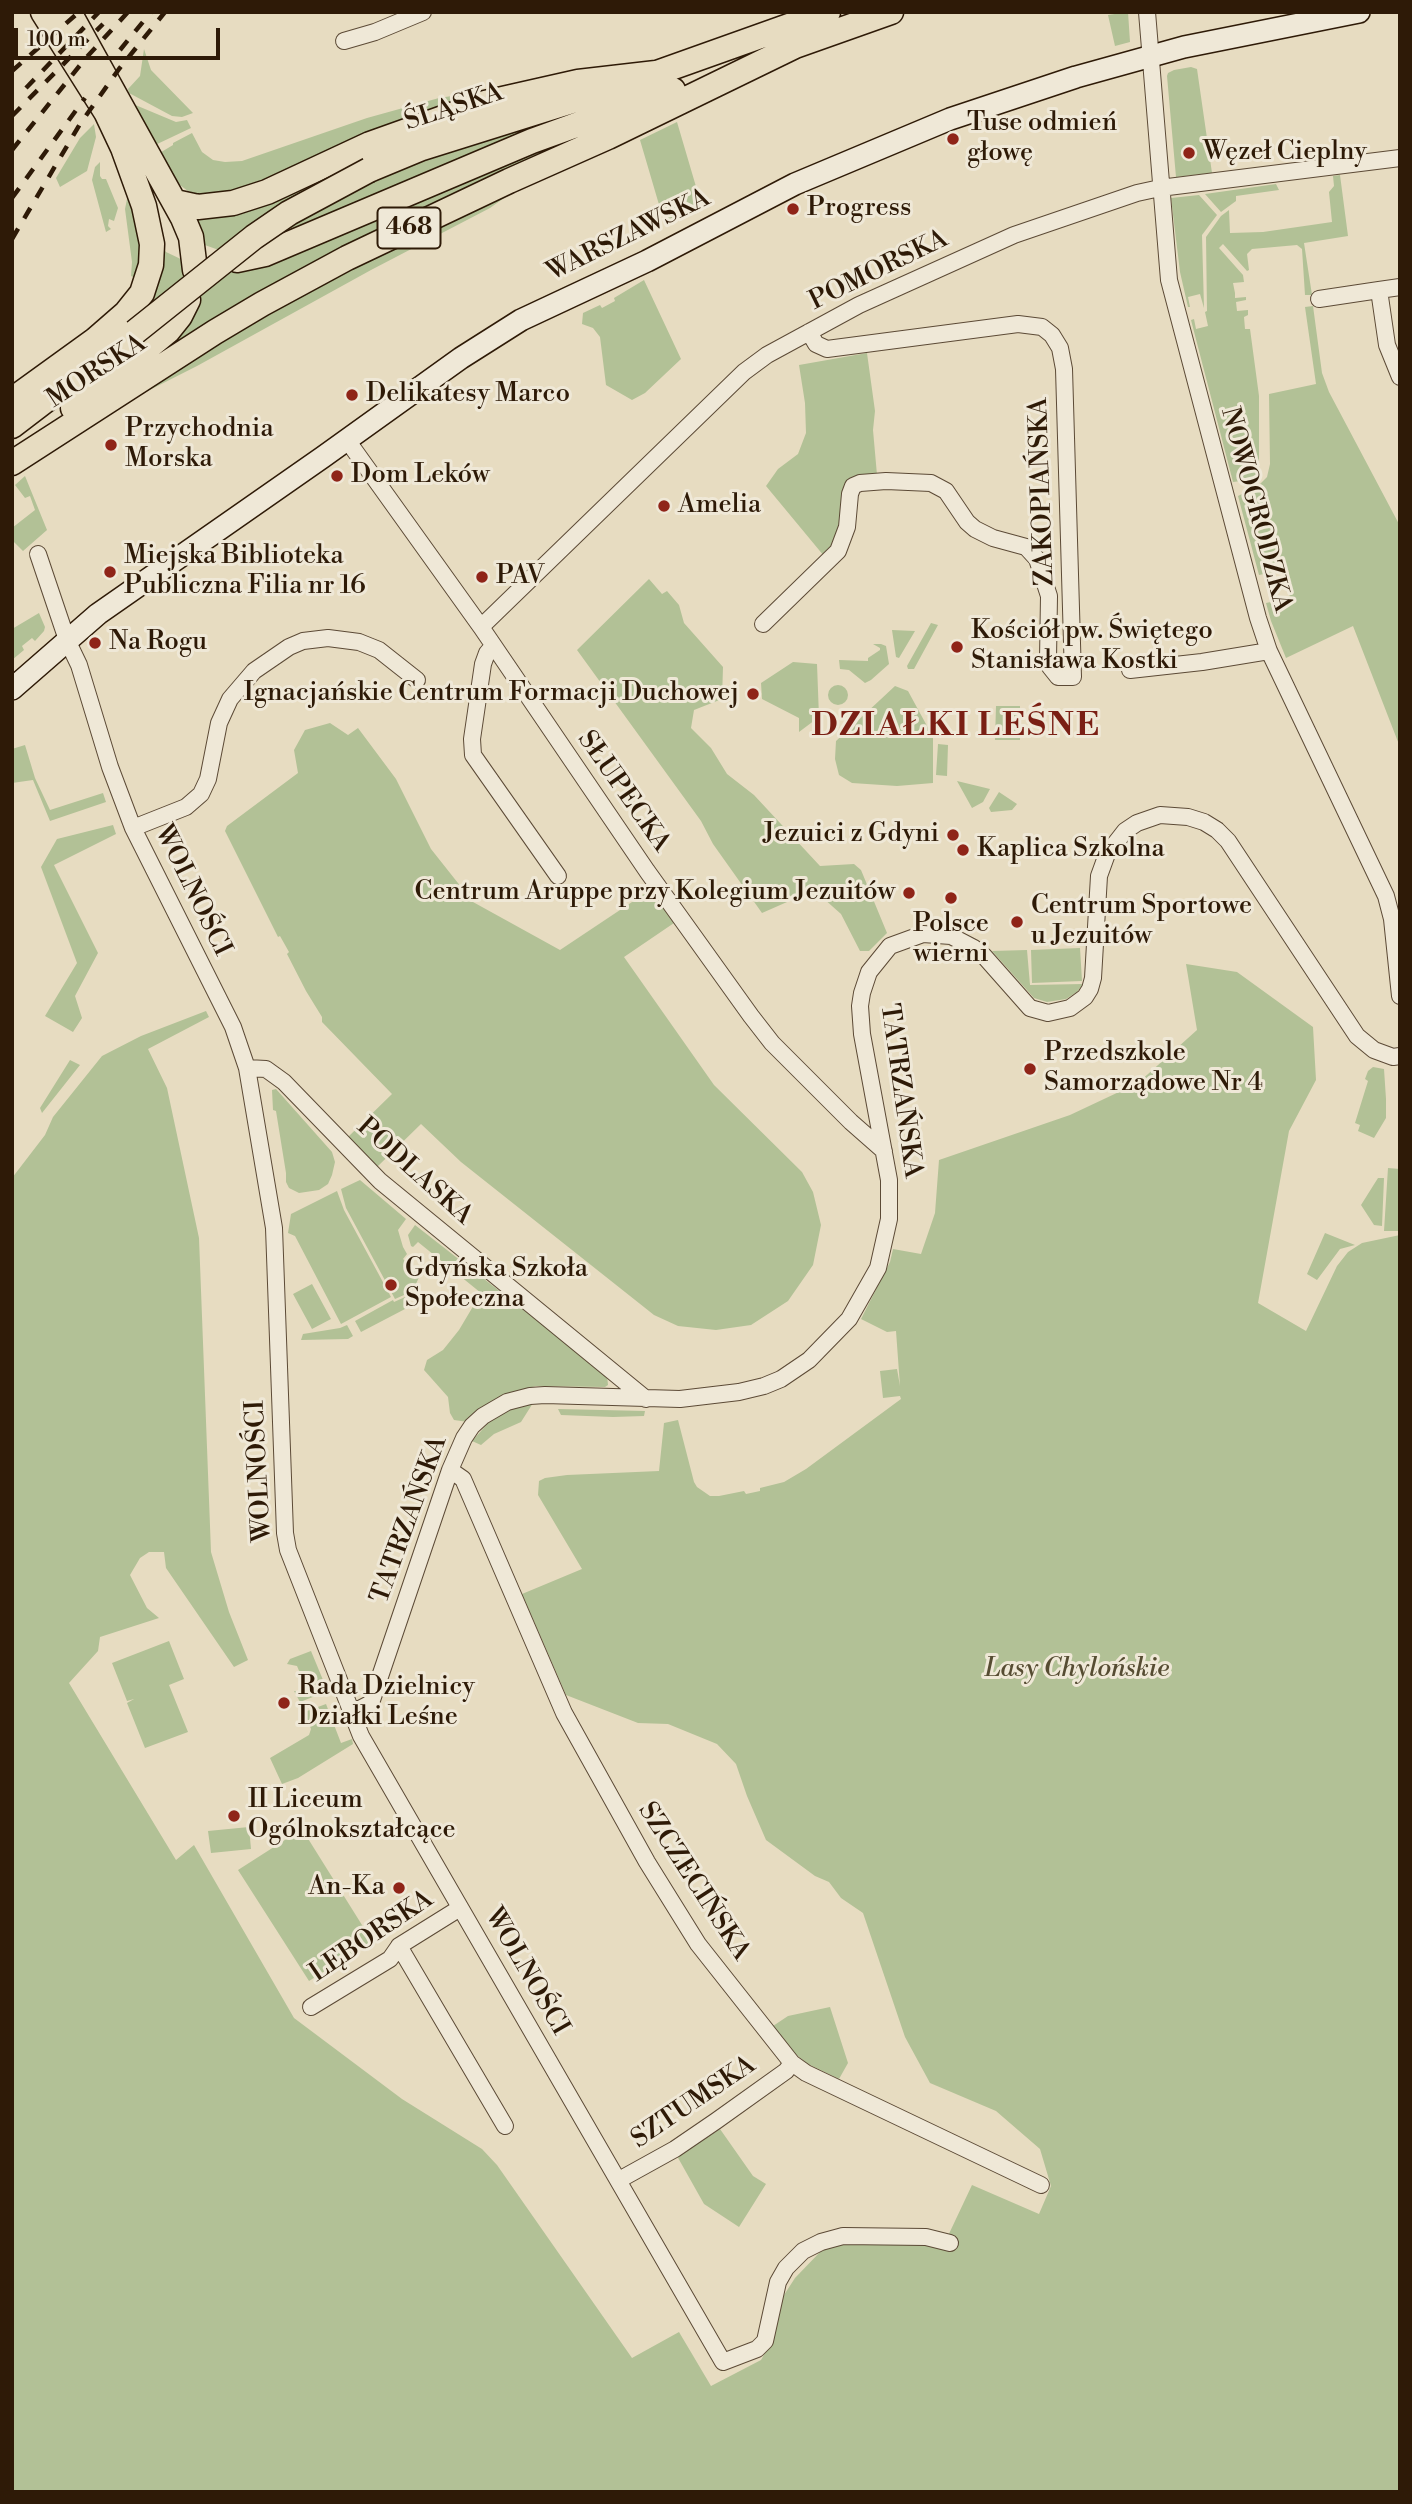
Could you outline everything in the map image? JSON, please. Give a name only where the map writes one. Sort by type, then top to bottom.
[{"type":"main road","points":[[12,400],[95,340],[126,313],[142,293],[152,265],[152,244],[145,206],[123,148],[106,112],[43,12]]},
{"type":"main road","points":[[69,12],[174,202],[199,261],[169,239],[145,206]]},
{"type":"main road","name":"ŚLĄSKA","points":[[135,332],[254,237],[289,213],[369,170],[422,148],[558,106],[828,12]]},
{"type":"main road","name":"468","points":[[795,46],[891,12]]},
{"type":"main road","points":[[237,260],[265,254],[564,129],[795,46]]},
{"type":"main road","name":"MORSKA","points":[[18,459],[215,332],[347,258],[795,46]]},
{"type":"main road","points":[[174,202],[198,206],[233,203],[267,192],[393,135],[485,103],[578,82],[656,73]]},
{"type":"main road","points":[[18,459],[89,392],[168,331],[188,300]]},
{"type":"main road","name":"MORSKA","points":[[12,426],[135,332]]},
{"type":"street","points":[[344,41],[375,32],[423,12]]},
{"type":"street","name":"NOWOGRODZKA","points":[[1147,12],[1169,280],[1258,618],[1269,651],[1386,896],[1392,919],[1400,996]]},
{"type":"street","name":"WARSZAWSKA","points":[[12,689],[98,614],[461,358],[513,325],[647,261],[795,184],[950,119],[1076,77],[1184,47],[1359,12]]},
{"type":"street","name":"POMORSKA","points":[[481,627],[744,372],[767,355],[859,305],[1051,221],[1160,188],[1400,158]]},
{"type":"street","points":[[1319,299],[1400,287]]},
{"type":"street","points":[[1379,290],[1387,345],[1400,377]]},
{"type":"street","name":"ZAKOPIAŃSKA","points":[[763,624],[838,551],[847,527],[853,486],[886,481],[931,483],[946,491],[975,529],[993,538],[1026,547],[1037,559],[1049,596],[1050,667],[1058,677],[1073,677],[1064,369],[1060,348],[1052,335],[1042,327],[1018,324],[827,349],[816,344],[810,332]]},
{"type":"street","name":"SŁUPECKA","points":[[346,440],[481,627],[648,871],[772,1043],[850,1122],[884,1151]]},
{"type":"street","name":"WOLNOŚCI","points":[[38,554],[67,640],[79,665],[110,767],[133,828],[233,1027],[247,1068],[274,1228],[285,1533],[296,1573],[361,1736],[723,2362],[757,2349],[765,2341],[778,2282],[786,2268],[803,2251],[821,2242],[843,2236],[916,2237],[950,2243]]},
{"type":"street","points":[[133,828],[186,807],[201,794],[208,779],[219,723],[230,699],[254,671],[289,647],[328,638],[359,642],[379,650],[417,680]]},
{"type":"street","points":[[493,646],[483,664],[472,740],[473,755],[558,876]]},
{"type":"street","points":[[1130,670],[1213,661],[1269,651]]},
{"type":"street","name":"TATRZAŃSKA","points":[[352,1713],[371,1703],[379,1684],[450,1470],[472,1426],[508,1402],[545,1395],[688,1399],[764,1386],[791,1373],[826,1344],[849,1319],[878,1268],[887,1233],[890,1200],[884,1151],[862,1034],[860,1006],[869,972],[890,946],[923,934],[951,936],[984,956],[1030,1008],[1048,1013],[1070,1008],[1085,997],[1093,978],[1099,876],[1107,854],[1125,831],[1136,823],[1160,815],[1188,817],[1204,822],[1228,841],[1357,1035],[1374,1050],[1400,1056]]},
{"type":"street","name":"PODLASKA","points":[[247,1068],[266,1069],[284,1082],[380,1181],[646,1399]]},
{"type":"street","name":"SZCZECIŃSKA","points":[[450,1470],[463,1479],[564,1713],[647,1862],[698,1944],[792,2063],[806,2073],[1041,2185]]},
{"type":"street","name":"LĘBORSKA","points":[[311,2007],[390,1959],[399,1946],[460,1908]]},
{"type":"street","points":[[399,1946],[505,2126]]},
{"type":"street","name":"SZTUMSKA","points":[[619,2180],[716,2121],[792,2063]]},
{"type":"green space","points":[[1128,12],[1130,42],[1115,46],[1108,15]]},
{"type":"green space","points":[[144,49],[151,70],[193,113],[182,117],[172,116],[129,93],[128,89],[140,76]]},
{"type":"green space","points":[[1191,67],[1197,69],[1212,173],[1176,177],[1167,76],[1174,70]]},
{"type":"green space","points":[[662,83],[244,249],[216,249],[202,244],[193,216],[362,156],[404,165]]},
{"type":"green space","points":[[471,95],[241,190],[201,195],[188,191],[177,183],[158,154],[192,133],[202,152],[213,160],[242,161],[367,118],[439,98]]},
{"type":"green space","points":[[133,104],[176,122],[187,120],[191,128],[153,146]]},
{"type":"green space","points":[[607,122],[134,370],[194,295],[232,265]]},
{"type":"green space","points":[[677,122],[702,207],[665,225],[640,140]]},
{"type":"green space","points":[[94,124],[96,137],[87,171],[60,187],[56,178],[80,138]]},
{"type":"green space","points":[[100,162],[100,176],[106,179],[118,208],[114,221],[109,219],[108,226],[111,229],[106,232],[92,180],[95,167]]},
{"type":"green space","points":[[1340,175],[1348,236],[1304,243],[1312,295],[1305,295],[1302,249],[1297,245],[1252,249],[1247,254],[1247,271],[1223,244],[1219,248],[1243,275],[1244,282],[1233,283],[1235,298],[1246,297],[1246,300],[1236,302],[1237,311],[1248,310],[1248,315],[1244,317],[1245,329],[1250,329],[1259,396],[1259,468],[1257,474],[1249,480],[1233,482],[1191,320],[1194,319],[1196,329],[1208,326],[1205,312],[1206,237],[1221,216],[1229,210],[1230,233],[1263,232],[1332,222],[1329,192],[1334,186],[1333,176]]},
{"type":"green space","points":[[525,183],[490,208],[116,407],[259,315]]},
{"type":"green space","points":[[1276,184],[1279,190],[1236,196],[1236,201],[1221,212],[1205,194]]},
{"type":"green space","points":[[128,194],[144,252],[136,276],[133,277],[125,209]]},
{"type":"green space","points":[[1199,195],[1217,215],[1202,235],[1204,308],[1200,294],[1188,297],[1188,307],[1180,272],[1171,198]]},
{"type":"green space","points":[[161,246],[166,252],[187,262],[181,290],[152,336],[26,431],[48,411]]},
{"type":"green space","points":[[644,280],[681,359],[645,393],[632,400],[606,385],[600,337],[593,328],[582,324],[583,313],[615,301],[614,298]]},
{"type":"green space","points":[[1313,306],[1322,373],[1329,392],[1400,526],[1400,747],[1353,626],[1286,658],[1266,603],[1290,598],[1284,570],[1259,575],[1238,496],[1258,486],[1267,477],[1270,464],[1269,394],[1316,384],[1305,307]]},
{"type":"green space","points":[[867,353],[875,411],[873,430],[877,475],[860,475],[835,543],[824,556],[766,486],[778,469],[798,454],[806,433],[799,365]]},
{"type":"green space","points":[[25,476],[47,530],[23,551],[12,540],[12,528],[35,510],[30,496],[25,498],[15,485]]},
{"type":"green space","points":[[649,579],[662,594],[667,591],[679,605],[684,623],[723,667],[722,699],[694,710],[691,728],[711,748],[727,774],[754,795],[820,866],[854,864],[861,870],[887,933],[869,951],[860,951],[841,914],[823,898],[803,895],[762,913],[713,844],[701,821],[577,650]]},
{"type":"green space","points":[[39,613],[44,631],[35,641],[32,638],[22,646],[24,650],[12,660],[12,629]]},
{"type":"green space","points":[[931,623],[938,625],[914,669],[908,669],[907,666]]},
{"type":"green space","points":[[892,630],[915,631],[899,658],[896,657]]},
{"type":"green space","points":[[873,644],[886,646],[889,664],[871,680],[865,683],[849,670],[840,669],[839,660],[868,661],[868,658],[880,650]]},
{"type":"green space","points":[[793,662],[817,664],[819,717],[799,732],[799,718],[762,699],[761,683]]},
{"type":"green space","points":[[838,685],[845,688],[848,695],[845,702],[838,705],[831,702],[828,695],[831,688]]},
{"type":"green space","points":[[895,686],[908,691],[933,737],[933,783],[897,786],[852,783],[839,775],[835,759],[836,741]]},
{"type":"green space","points":[[996,706],[1020,706],[1020,740],[995,740]]},
{"type":"green space","points":[[330,723],[348,735],[358,728],[396,779],[431,849],[473,902],[560,950],[650,890],[674,923],[624,957],[714,1085],[802,1172],[813,1192],[821,1225],[813,1265],[788,1301],[751,1325],[716,1330],[678,1326],[654,1315],[461,1162],[421,1124],[377,1167],[348,1137],[392,1094],[322,1022],[322,1017],[287,954],[289,952],[280,936],[278,937],[225,831],[227,826],[298,773],[294,750],[305,730]]},
{"type":"green space","points":[[938,744],[948,745],[947,776],[936,775]]},
{"type":"green space","points":[[25,745],[35,778],[50,810],[103,793],[106,802],[50,821],[33,780],[12,783],[12,749]]},
{"type":"green space","points":[[957,781],[990,789],[983,802],[972,808]]},
{"type":"green space","points":[[999,792],[1017,804],[1012,810],[991,812],[989,808]]},
{"type":"green space","points":[[113,825],[116,834],[54,865],[98,953],[75,996],[82,1018],[73,1032],[45,1016],[77,963],[41,867],[57,839]]},
{"type":"green space","points":[[1080,948],[1082,981],[1032,983],[1031,950]]},
{"type":"green space","points":[[1027,950],[1030,985],[1083,984],[1066,999],[1047,1002],[1034,998],[992,951]]},
{"type":"green space","name":"Lasy Chylońskie","points":[[1186,964],[1237,972],[1313,1027],[1316,1080],[1289,1131],[1258,1303],[1306,1331],[1337,1266],[1348,1252],[1362,1243],[1400,1235],[1400,2492],[12,2492],[12,1178],[45,1135],[53,1117],[102,1056],[141,1036],[206,1011],[209,1017],[148,1049],[167,1088],[199,1238],[211,1552],[229,1612],[248,1660],[234,1667],[166,1568],[164,1552],[149,1552],[140,1558],[130,1575],[147,1608],[159,1618],[100,1637],[98,1651],[69,1683],[176,1860],[194,1845],[294,2018],[402,2099],[482,2149],[497,2165],[632,2358],[679,2332],[711,2386],[761,2360],[769,2346],[784,2295],[795,2278],[821,2251],[851,2241],[947,2238],[972,2185],[1039,2214],[1051,2186],[1040,2149],[996,2111],[930,2083],[905,2037],[863,1913],[841,1898],[829,1882],[815,1876],[766,1840],[736,1764],[717,1744],[668,1724],[638,1723],[566,1695],[522,1594],[582,1569],[538,1495],[539,1481],[567,1475],[659,1471],[664,1423],[678,1420],[697,1487],[710,1496],[760,1491],[760,1488],[784,1482],[806,1469],[901,1399],[900,1396],[883,1398],[880,1371],[897,1369],[900,1386],[896,1331],[887,1332],[861,1319],[890,1262],[893,1249],[921,1254],[935,1213],[939,1160],[1070,1115],[1138,1083],[1197,1030]]},
{"type":"green space","points":[[70,1060],[80,1065],[42,1113],[40,1108]]},
{"type":"green space","points":[[1373,1067],[1384,1069],[1386,1099],[1386,1118],[1374,1138],[1358,1131],[1360,1125],[1355,1123],[1368,1081],[1365,1079]]},
{"type":"green space","points":[[276,1089],[332,1152],[335,1162],[332,1175],[328,1184],[319,1190],[299,1193],[289,1188],[286,1182],[276,1111],[273,1110],[272,1090]]},
{"type":"green space","points":[[1388,1168],[1400,1169],[1400,1231],[1384,1231]]},
{"type":"green space","points":[[1378,1178],[1384,1178],[1382,1226],[1374,1225],[1361,1205]]},
{"type":"green space","points":[[360,1180],[406,1219],[398,1230],[407,1254],[403,1259],[420,1275],[411,1295],[395,1299],[346,1208],[341,1189]]},
{"type":"green space","points":[[337,1191],[344,1210],[391,1297],[341,1324],[295,1236],[288,1233],[291,1214]]},
{"type":"green space","points":[[415,1225],[607,1375],[608,1385],[536,1386],[509,1393],[481,1409],[468,1422],[454,1420],[450,1413],[448,1397],[424,1370],[427,1360],[443,1350],[459,1330],[481,1293],[418,1242],[411,1246],[408,1235]]},
{"type":"green space","points":[[1325,1233],[1355,1245],[1340,1249],[1317,1280],[1307,1274]]},
{"type":"green space","points":[[312,1284],[331,1319],[312,1329],[293,1294]]},
{"type":"green space","points":[[405,1297],[408,1304],[405,1309],[361,1332],[355,1321],[393,1300],[394,1302]]},
{"type":"green space","points":[[347,1325],[353,1336],[348,1339],[301,1340],[303,1334]]},
{"type":"green space","points":[[533,1403],[521,1422],[494,1434],[481,1445],[472,1441],[490,1421],[511,1409]]},
{"type":"green space","points":[[558,1409],[645,1411],[644,1416],[613,1417],[561,1415]]},
{"type":"green space","points":[[169,1641],[184,1679],[169,1685],[188,1732],[145,1748],[127,1703],[134,1699],[127,1701],[112,1663]]},
{"type":"green space","points":[[311,1651],[323,1680],[323,1693],[300,1702],[294,1691],[308,1692],[297,1666],[287,1664],[290,1659]]},
{"type":"green space","points":[[326,1704],[341,1743],[352,1739],[353,1744],[298,1778],[282,1784],[270,1758],[309,1735],[311,1729],[305,1714]]},
{"type":"green space","points":[[249,1827],[251,1849],[211,1853],[208,1831]]},
{"type":"green space","points":[[302,1829],[372,1941],[309,1981],[238,1870]]},
{"type":"green space","points":[[830,2007],[848,2063],[839,2079],[808,2064],[793,2052],[773,2026],[788,2016]]},
{"type":"green space","points":[[720,2129],[753,2176],[766,2184],[739,2227],[704,2204],[677,2156]]},
{"type":"railway","points":[[12,71],[79,12]]},
{"type":"railway","points":[[26,88],[99,12]]},
{"type":"railway","points":[[12,150],[85,59],[128,12]]},
{"type":"railway","points":[[120,50],[151,12]]},
{"type":"railway","points":[[12,239],[80,124],[119,69],[165,12]]},
{"type":"railway","points":[[12,116],[103,24]]},
{"type":"railway","points":[[12,198],[85,98]]},
{"type":"place","name":"Tuse odmień głowę","points":[[953,139]]},
{"type":"place","name":"Węzeł Cieplny","points":[[1189,153]]},
{"type":"place","name":"Progress","points":[[793,209]]},
{"type":"place","name":"Delikatesy Marco","points":[[352,395]]},
{"type":"place","name":"Przychodnia Morska","points":[[111,445]]},
{"type":"place","name":"Dom Leków","points":[[337,476]]},
{"type":"place","name":"Amelia","points":[[664,506]]},
{"type":"place","name":"Miejska Biblioteka Publiczna Filia nr 16","points":[[110,572]]},
{"type":"place","name":"PAV","points":[[482,577]]},
{"type":"place","name":"Na Rogu","points":[[95,643]]},
{"type":"place","name":"Kościół pw. Świętego Stanisława Kostki","points":[[957,647]]},
{"type":"place","name":"Ignacjańskie Centrum Formacji Duchowej","points":[[753,694]]},
{"type":"place","name":"Jezuici z Gdyni","points":[[953,835]]},
{"type":"place","name":"Kaplica Szkolna","points":[[963,850]]},
{"type":"place","name":"Centrum Aruppe przy Kolegium Jezuitów","points":[[909,893]]},
{"type":"place","name":"Polsce wierni","points":[[951,898]]},
{"type":"place","name":"Centrum Sportowe u Jezuitów","points":[[1017,922]]},
{"type":"place","name":"Przedszkole Samorządowe Nr 4","points":[[1030,1069]]},
{"type":"place","name":"Gdyńska Szkoła Społeczna","points":[[391,1285]]},
{"type":"place","name":"Rada Dzielnicy Działki Leśne","points":[[284,1703]]},
{"type":"place","name":"II Liceum Ogólnokształcące","points":[[234,1816]]},
{"type":"place","name":"An-Ka","points":[[399,1888]]},
{"type":"district","name":"DZIAŁKI LEŚNE","points":[[956,727]]}]
